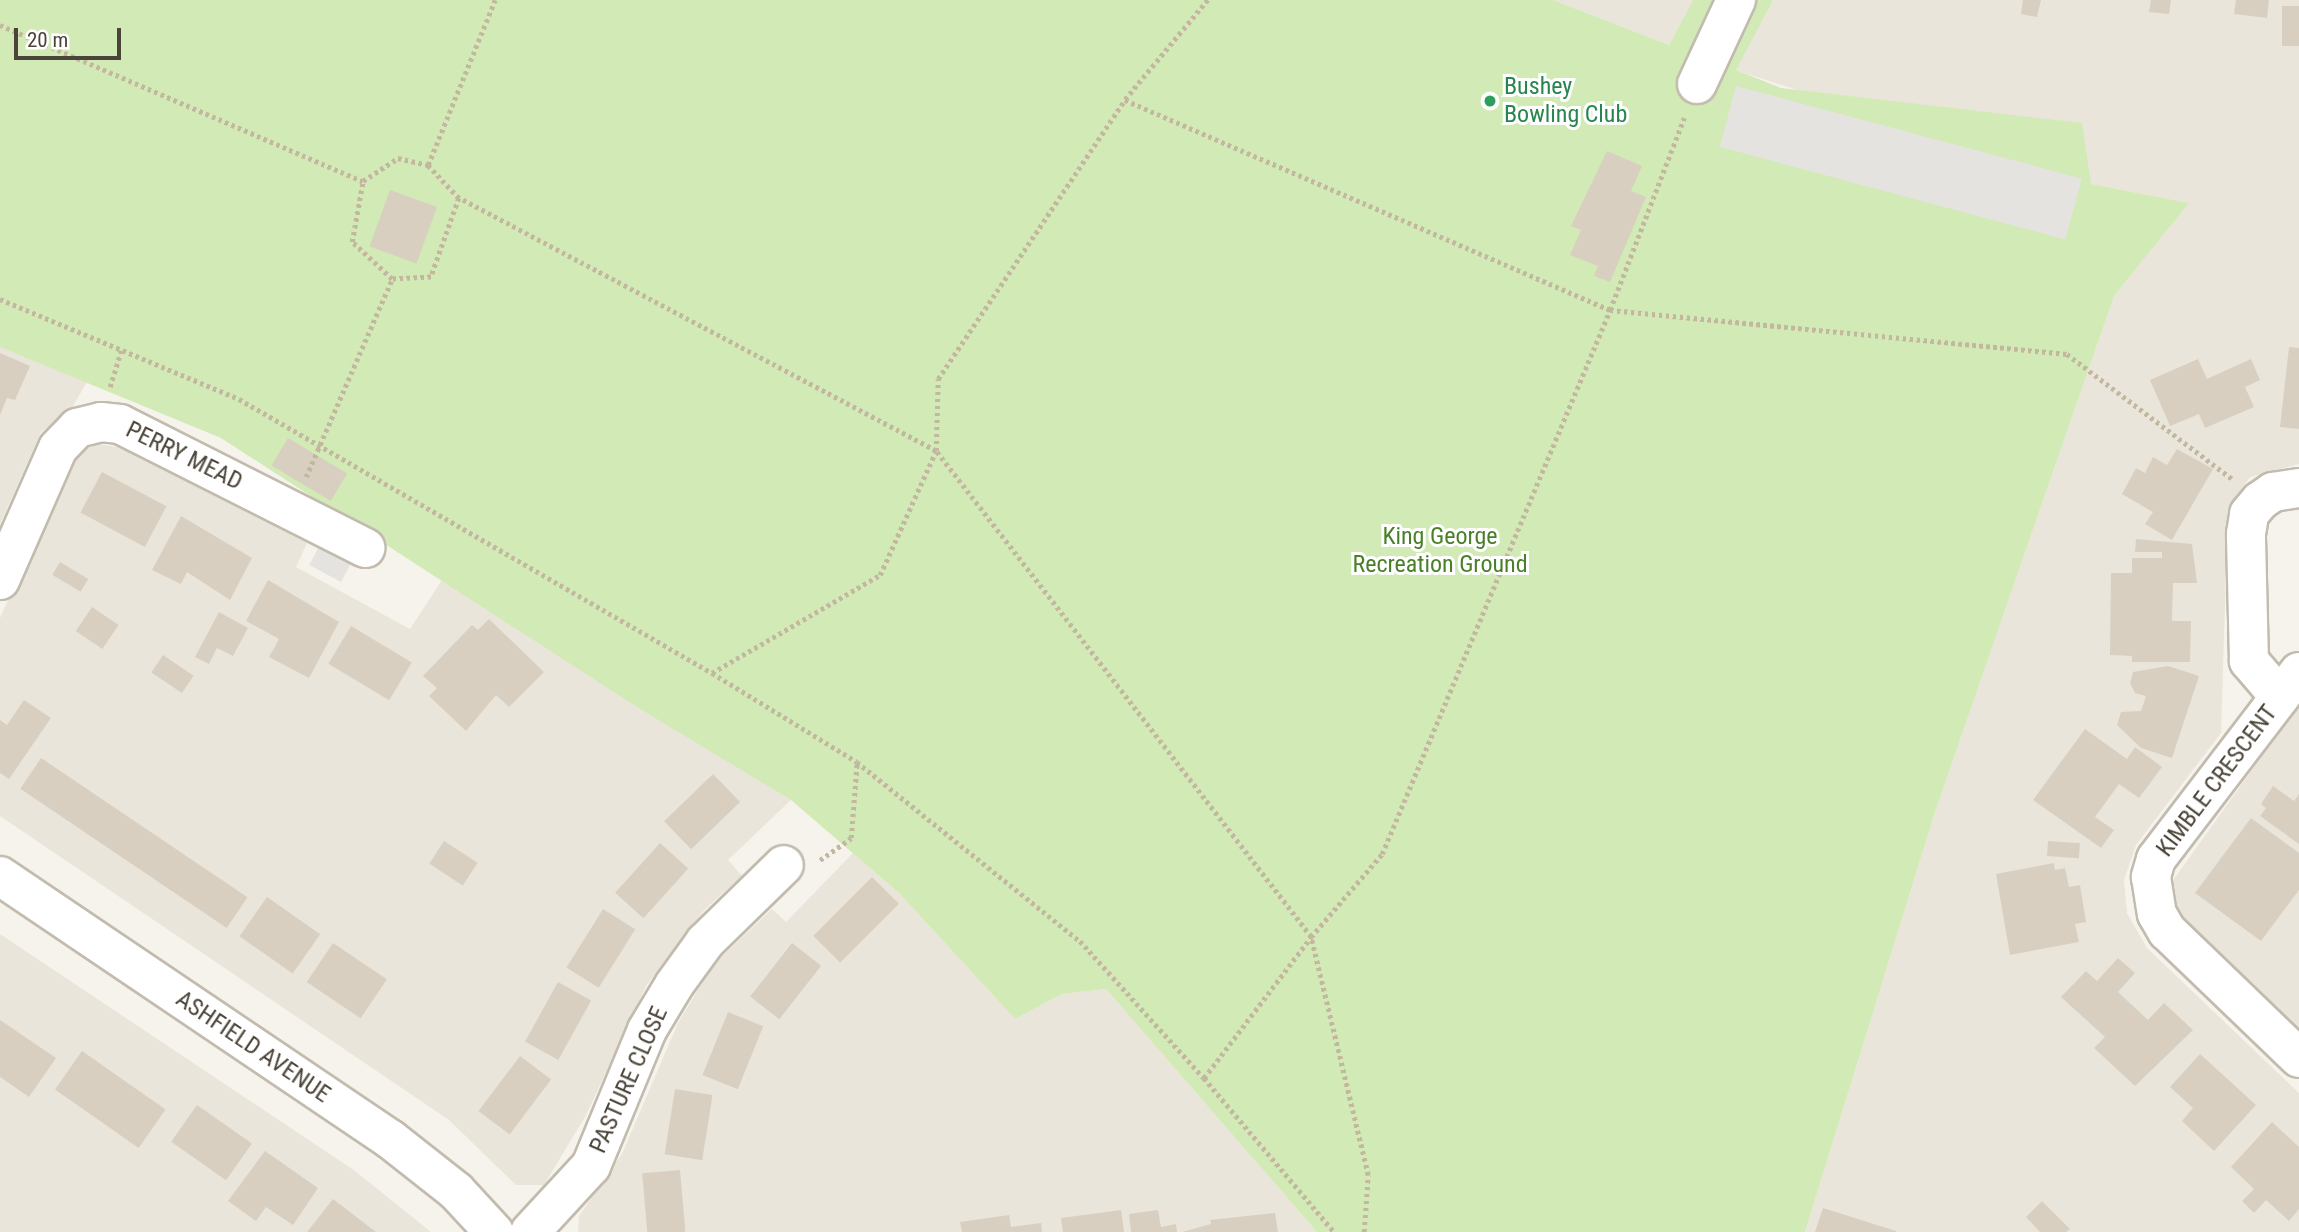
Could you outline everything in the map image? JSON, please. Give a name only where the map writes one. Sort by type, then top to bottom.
[{"type":"street","points":[[1697,84],[1736,0]]},
{"type":"street","name":"PERRY MEAD","points":[[2,569],[58,448],[77,428],[101,422],[120,424],[365,548]]},
{"type":"street","points":[[2260,501],[2273,492],[2299,488]]},
{"type":"street","name":"KIMBLE CRESCENT","points":[[2260,501],[2249,514],[2246,534],[2246,645],[2255,673],[2290,684],[2157,859],[2151,894],[2167,931],[2299,1058]]},
{"type":"street","name":"PASTURE CLOSE","points":[[530,1232],[591,1166],[647,1030],[674,985],[705,942],[784,865]]},
{"type":"street","name":"ASHFIELD AVENUE","points":[[0,876],[390,1139],[456,1191],[494,1232]]},
{"type":"path","points":[[428,165],[495,0]]},
{"type":"path","points":[[712,673],[880,575],[936,451],[938,379],[1125,100],[1208,0]]},
{"type":"path","points":[[0,25],[363,181]]},
{"type":"path","points":[[1204,1078],[1311,937],[1382,855],[1610,310],[1697,84]]},
{"type":"path","points":[[1125,100],[1610,310],[2067,354],[2260,501]]},
{"type":"path","points":[[459,198],[432,277],[392,279],[352,242],[363,181],[398,158],[428,165],[459,198],[936,451],[1311,937],[1368,1175],[1364,1232]]},
{"type":"path","points":[[320,442],[392,279]]},
{"type":"path","points":[[0,299],[203,383],[290,433],[320,442],[712,673],[857,762],[1080,941],[1204,1078],[1334,1232]]},
{"type":"path","points":[[784,865],[824,859],[851,838],[857,762]]},
{"type":"shaded area","points":[[1553,0],[1693,0],[1669,45]]},
{"type":"shaded area","points":[[1773,0],[2299,0],[2299,464],[2250,477],[2228,508],[2221,733],[2136,845],[2124,880],[2127,913],[2147,948],[2299,1093],[2299,1232],[1805,1232],[1935,812],[2114,296],[2189,203],[2090,184],[1735,70]]},
{"type":"shaded area","points":[[1736,86],[2082,179],[2065,240],[1720,147]]},
{"type":"shaded area","points":[[0,347],[88,380],[72,408],[41,432],[0,524]]},
{"type":"shaded area","points":[[96,444],[119,447],[307,543],[296,567],[410,629],[442,580],[791,800],[728,860],[742,876],[705,909],[646,986],[586,1115],[544,1185],[516,1185],[449,1120],[0,816],[0,618],[71,459]]},
{"type":"shaded area","points":[[321,543],[353,560],[341,582],[309,565]]},
{"type":"shaded area","points":[[2299,704],[2299,1029],[2181,917],[2169,886]]},
{"type":"shaded area","points":[[853,853],[898,892],[1015,1019],[1062,994],[1106,989],[1317,1232],[578,1232],[579,1216],[622,1154],[678,1023],[713,965],[772,909],[786,922]]},
{"type":"shaded area","points":[[0,934],[355,1171],[431,1232],[0,1232]]},
{"type":"green space","name":"King George Recreation Ground","points":[[0,0],[1553,0],[1669,45],[1693,0],[1773,0],[1736,70],[1781,88],[2082,123],[2091,184],[2189,203],[2114,296],[1935,812],[1805,1232],[1317,1232],[1106,989],[1062,994],[1015,1019],[898,892],[791,800],[637,707],[221,438],[0,347]]},
{"type":"building","points":[[2023,0],[2041,0],[2037,17],[2021,14]]},
{"type":"building","points":[[2151,0],[2171,0],[2169,14],[2149,12]]},
{"type":"building","points":[[2236,0],[2269,0],[2267,18],[2234,14]]},
{"type":"building","points":[[2282,6],[2299,6],[2299,46],[2282,46]]},
{"type":"building","points":[[1607,151],[1642,166],[1631,191],[1646,197],[1610,282],[1594,276],[1598,266],[1570,255],[1581,230],[1571,226]]},
{"type":"building","points":[[390,190],[437,207],[416,263],[369,246]]},
{"type":"building","points":[[2289,347],[2299,348],[2299,429],[2280,427]]},
{"type":"building","points":[[0,353],[30,366],[15,400],[7,398],[0,415]]},
{"type":"building","points":[[2198,359],[2207,379],[2251,359],[2260,380],[2245,387],[2254,407],[2205,428],[2199,414],[2170,426],[2150,380]]},
{"type":"building","points":[[288,438],[347,474],[331,501],[272,465]]},
{"type":"building","points":[[2177,449],[2213,469],[2172,540],[2145,524],[2153,512],[2122,494],[2136,468],[2145,473],[2153,457],[2167,465]]},
{"type":"building","points":[[102,472],[166,506],[145,547],[80,513]]},
{"type":"building","points":[[181,516],[252,558],[230,600],[187,572],[181,584],[152,570]]},
{"type":"building","points":[[2136,539],[2192,544],[2197,583],[2173,583],[2172,621],[2191,621],[2190,662],[2132,662],[2132,656],[2110,655],[2111,573],[2132,573],[2132,558],[2162,558],[2162,552],[2135,552]]},
{"type":"building","points":[[60,562],[88,579],[81,592],[52,575]]},
{"type":"building","points":[[268,580],[339,622],[309,678],[269,657],[279,639],[246,621]]},
{"type":"building","points":[[92,607],[119,625],[102,649],[76,631]]},
{"type":"building","points":[[219,612],[248,628],[233,656],[217,648],[209,664],[195,657]]},
{"type":"building","points":[[489,619],[544,672],[509,707],[496,695],[466,731],[429,696],[437,688],[423,676],[472,625],[478,630]]},
{"type":"building","points":[[351,626],[412,663],[389,700],[328,664]]},
{"type":"building","points":[[163,655],[194,676],[182,693],[151,672]]},
{"type":"building","points":[[2168,666],[2199,676],[2172,758],[2141,748],[2117,725],[2121,712],[2141,711],[2146,696],[2135,693],[2130,683],[2133,672]]},
{"type":"building","points":[[24,700],[51,718],[9,779],[0,773],[0,720],[7,725]]},
{"type":"building","points":[[2085,729],[2127,759],[2135,747],[2162,767],[2139,798],[2119,784],[2095,817],[2114,830],[2101,848],[2033,800]]},
{"type":"building","points":[[41,758],[247,897],[227,928],[20,789]]},
{"type":"building","points":[[713,774],[740,802],[691,849],[664,821]]},
{"type":"building","points":[[2273,786],[2294,801],[2299,794],[2299,844],[2260,816],[2266,808],[2261,804]]},
{"type":"building","points":[[2251,818],[2299,853],[2299,890],[2261,941],[2195,893]]},
{"type":"building","points":[[444,841],[478,863],[463,885],[429,864]]},
{"type":"building","points":[[2048,841],[2080,843],[2079,858],[2047,856]]},
{"type":"building","points":[[660,843],[688,868],[643,918],[615,893]]},
{"type":"building","points":[[2054,863],[2055,870],[2065,868],[2069,887],[2080,885],[2086,922],[2075,924],[2079,942],[2010,955],[1996,874]]},
{"type":"building","points":[[872,877],[899,904],[840,963],[813,936]]},
{"type":"building","points":[[267,897],[320,934],[293,974],[239,936]]},
{"type":"building","points":[[603,909],[635,929],[599,988],[566,968]]},
{"type":"building","points":[[333,943],[387,979],[361,1018],[307,982]]},
{"type":"building","points":[[792,943],[821,966],[779,1019],[750,997]]},
{"type":"building","points":[[2118,958],[2135,973],[2118,992],[2148,1020],[2164,1003],[2193,1030],[2135,1086],[2094,1048],[2105,1037],[2061,997],[2086,971],[2097,981]]},
{"type":"building","points":[[558,982],[591,1000],[558,1060],[525,1041]]},
{"type":"building","points":[[728,1012],[763,1026],[738,1089],[703,1075]]},
{"type":"building","points":[[0,1020],[56,1058],[29,1097],[0,1077]]},
{"type":"building","points":[[82,1051],[166,1110],[139,1148],[55,1090]]},
{"type":"building","points":[[2200,1054],[2256,1105],[2214,1151],[2182,1121],[2193,1108],[2170,1087]]},
{"type":"building","points":[[520,1056],[551,1079],[510,1135],[478,1111]]},
{"type":"building","points":[[675,1089],[713,1095],[702,1160],[665,1154]]},
{"type":"building","points":[[197,1105],[252,1143],[226,1180],[171,1142]]},
{"type":"building","points":[[2272,1122],[2299,1147],[2299,1209],[2289,1221],[2266,1200],[2254,1213],[2242,1201],[2254,1189],[2231,1167]]},
{"type":"building","points":[[265,1151],[318,1188],[293,1225],[266,1207],[256,1221],[228,1201]]},
{"type":"building","points":[[680,1170],[685,1232],[647,1232],[642,1173]]},
{"type":"building","points":[[333,1199],[359,1219],[376,1232],[307,1232]]},
{"type":"building","points":[[2042,1201],[2070,1229],[2066,1232],[2040,1232],[2026,1217]]},
{"type":"building","points":[[1823,1208],[1896,1231],[1896,1232],[1815,1232]]},
{"type":"building","points":[[1121,1210],[1124,1232],[1063,1232],[1061,1218]]},
{"type":"building","points":[[1158,1210],[1161,1227],[1176,1224],[1177,1232],[1131,1232],[1129,1214]]},
{"type":"building","points":[[1275,1213],[1278,1232],[1182,1232],[1211,1224],[1210,1220]]},
{"type":"building","points":[[1009,1215],[1011,1227],[1041,1223],[1042,1232],[962,1232],[960,1222]]},
{"type":"place","name":"Bushey Bowling Club","points":[[1490,101]]}]
